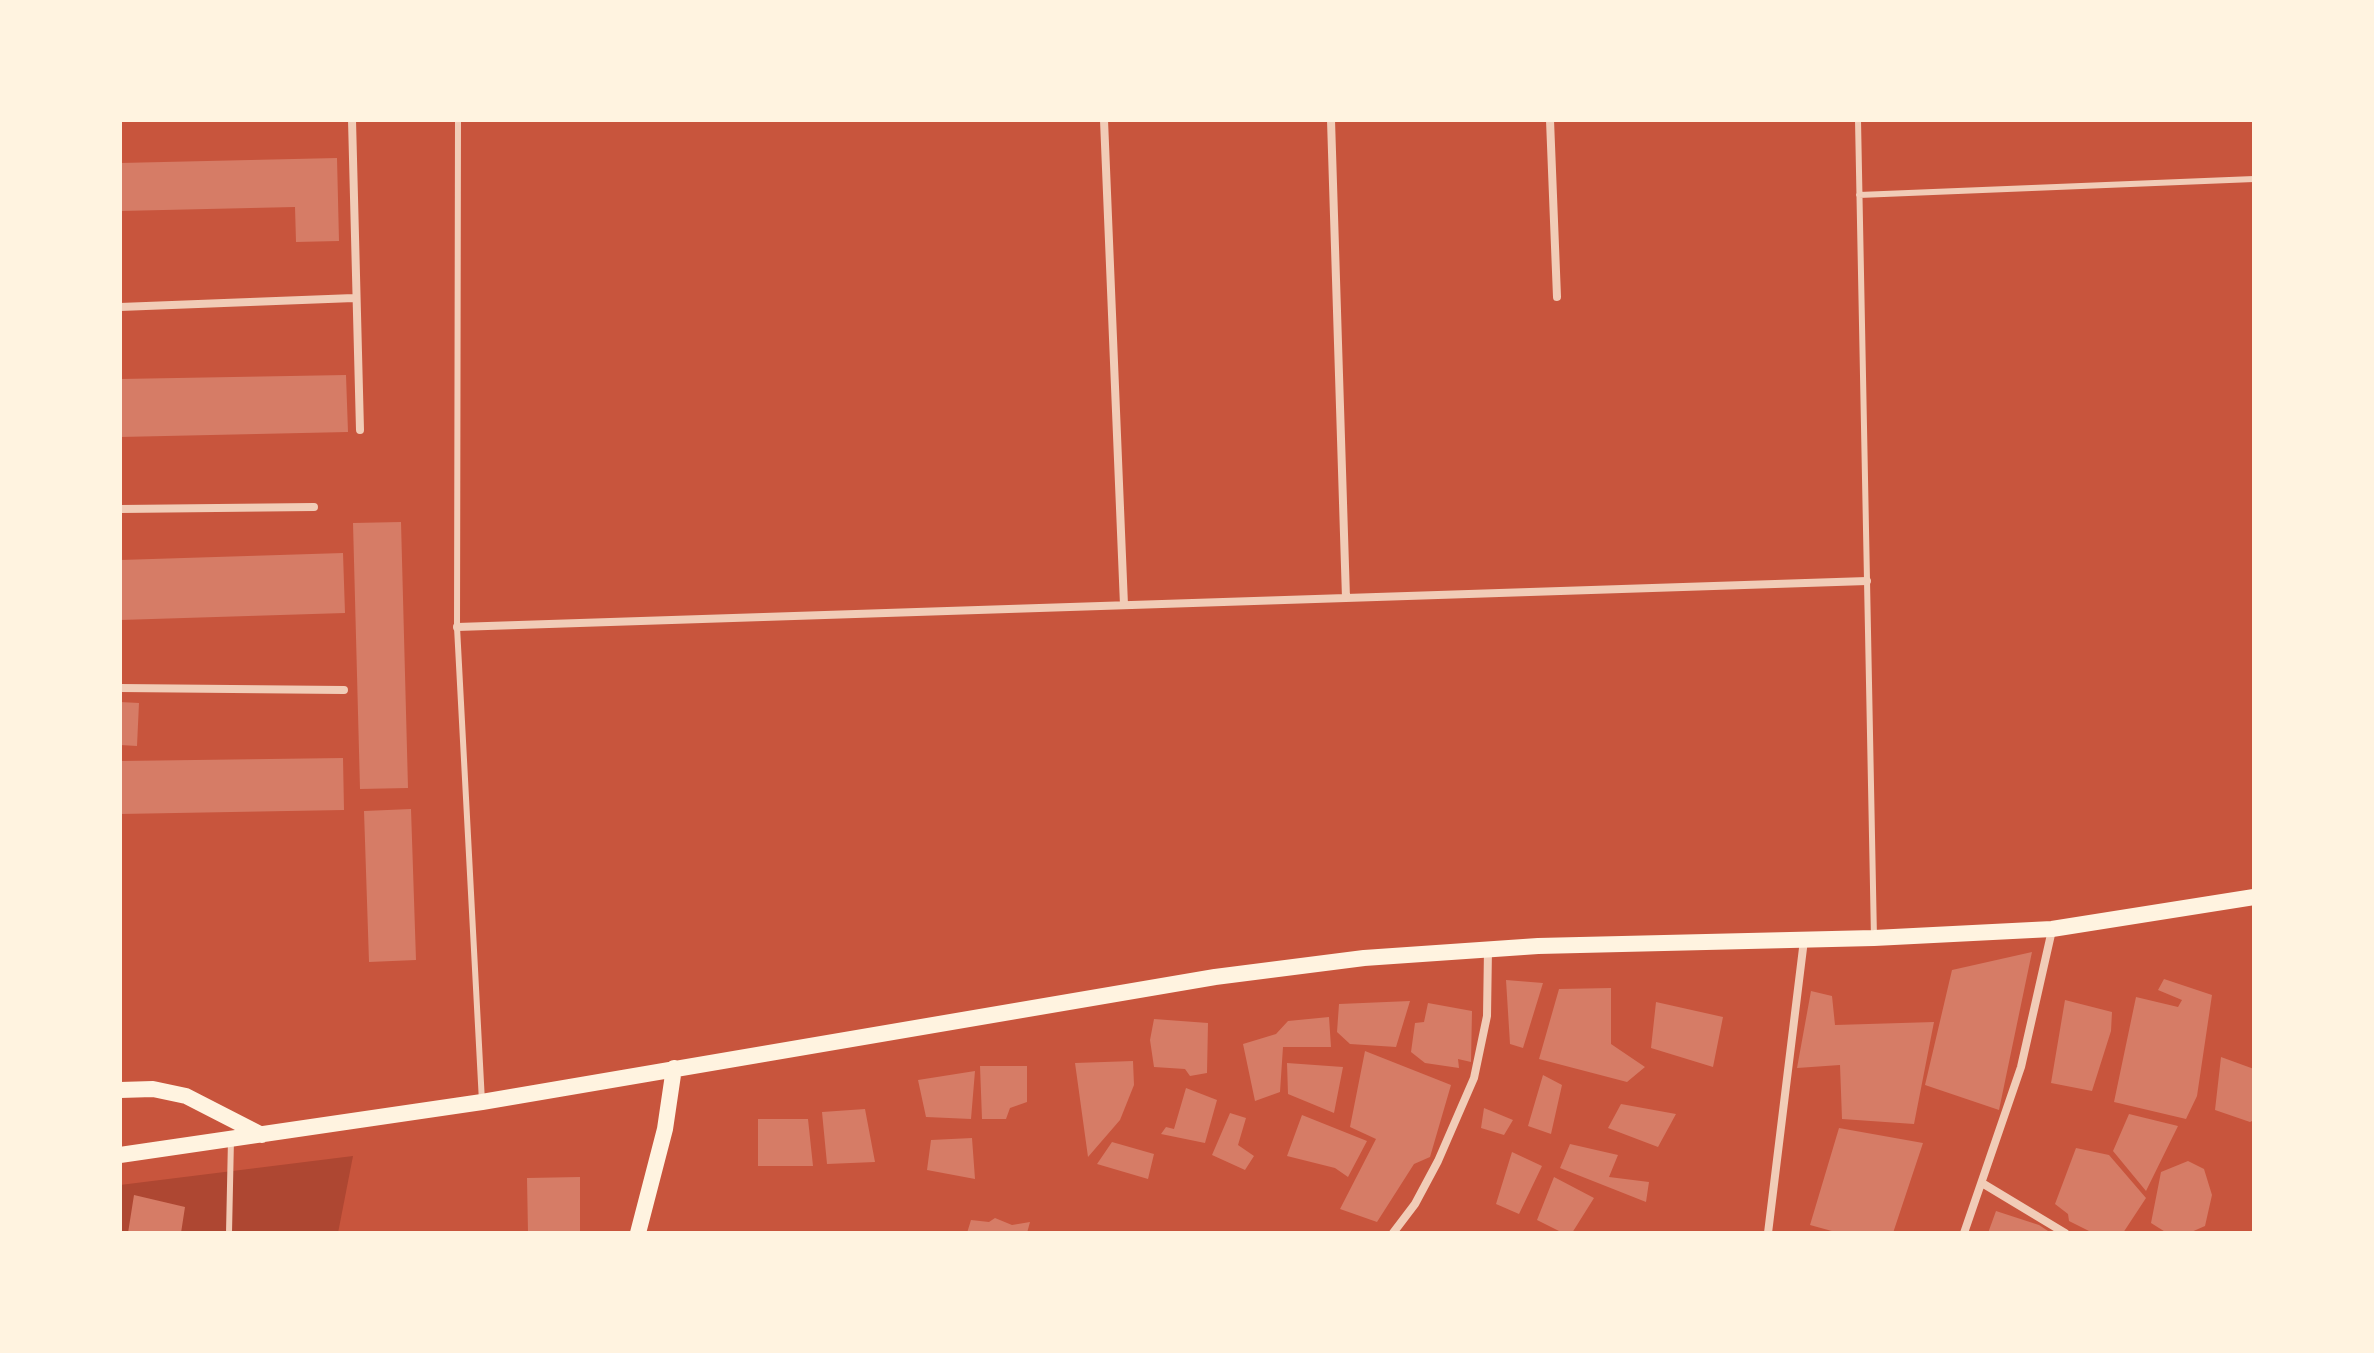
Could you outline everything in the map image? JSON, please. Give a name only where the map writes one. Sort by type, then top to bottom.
[{"type":"main road","points":[[120,1155],[482,1102],[1215,977],[1364,958],[1488,949],[1874,938],[2052,929],[2254,897]]},
{"type":"main road","points":[[638,1233],[665,1129],[674,1068]]},
{"type":"main road","points":[[120,1090],[153,1089],[186,1096],[262,1135]]},
{"type":"street","points":[[352,120],[354,298],[360,430]]},
{"type":"street","points":[[1104,120],[1124,605]]},
{"type":"street","points":[[1331,120],[1346,598]]},
{"type":"street","points":[[1550,120],[1557,297]]},
{"type":"street","points":[[120,307],[354,298]]},
{"type":"street","points":[[120,509],[314,507]]},
{"type":"street","points":[[457,627],[1867,581]]},
{"type":"street","points":[[120,688],[344,690]]},
{"type":"street","points":[[1964,1233],[2021,1067],[2052,929]]},
{"type":"street","points":[[1768,1233],[1804,939]]},
{"type":"street","points":[[1393,1233],[1415,1204],[1438,1161],[1474,1078],[1487,1016],[1488,949]]},
{"type":"street","points":[[1982,1183],[2065,1233]]},
{"type":"lane","points":[[458,120],[457,627],[482,1102]]},
{"type":"lane","points":[[1858,120],[1874,938]]},
{"type":"lane","points":[[1859,195],[2254,179]]},
{"type":"lane","points":[[229,1233],[231,1139]]},
{"type":"shaded area","points":[[353,1156],[338,1233],[120,1233],[120,1185]]},
{"type":"building","points":[[337,158],[339,241],[296,242],[295,207],[120,211],[120,163]]},
{"type":"building","points":[[346,375],[348,432],[120,437],[120,379]]},
{"type":"building","points":[[401,522],[408,788],[360,789],[353,523]]},
{"type":"building","points":[[343,553],[345,613],[120,620],[120,560]]},
{"type":"building","points":[[120,702],[139,703],[137,746],[120,745]]},
{"type":"building","points":[[343,758],[344,810],[120,814],[120,761]]},
{"type":"building","points":[[411,809],[416,960],[369,962],[364,811]]},
{"type":"building","points":[[2032,952],[1999,1110],[1925,1085],[1952,970]]},
{"type":"building","points":[[2164,979],[2212,995],[2197,1096],[2186,1119],[2114,1102],[2136,997],[2178,1007],[2182,1000],[2158,990]]},
{"type":"building","points":[[1506,980],[1543,983],[1523,1048],[1510,1044]]},
{"type":"building","points":[[1611,988],[1611,1044],[1645,1067],[1627,1082],[1539,1059],[1559,989]]},
{"type":"building","points":[[1811,991],[1832,996],[1835,1025],[1934,1022],[1914,1124],[1842,1119],[1840,1065],[1797,1068]]},
{"type":"building","points":[[2065,1000],[2112,1012],[2111,1031],[2092,1091],[2051,1083]]},
{"type":"building","points":[[1410,1001],[1396,1047],[1350,1044],[1337,1032],[1339,1004]]},
{"type":"building","points":[[1656,1002],[1723,1017],[1713,1067],[1651,1048]]},
{"type":"building","points":[[1428,1003],[1472,1011],[1471,1062],[1458,1059],[1459,1068],[1425,1063],[1411,1052],[1415,1023],[1424,1022]]},
{"type":"building","points":[[1329,1017],[1331,1047],[1283,1047],[1280,1092],[1255,1101],[1243,1044],[1276,1034],[1288,1021]]},
{"type":"building","points":[[1154,1019],[1208,1023],[1207,1073],[1190,1076],[1185,1069],[1154,1067],[1150,1040]]},
{"type":"building","points":[[1365,1051],[1451,1085],[1430,1157],[1414,1164],[1377,1222],[1340,1209],[1376,1139],[1350,1127]]},
{"type":"building","points":[[2221,1057],[2254,1069],[2254,1120],[2250,1122],[2215,1110]]},
{"type":"building","points":[[1133,1061],[1134,1085],[1120,1120],[1088,1157],[1075,1063]]},
{"type":"building","points":[[1287,1063],[1343,1067],[1334,1113],[1288,1094]]},
{"type":"building","points":[[980,1066],[1027,1066],[1027,1102],[1010,1108],[1006,1119],[982,1119]]},
{"type":"building","points":[[975,1071],[971,1119],[926,1117],[918,1080]]},
{"type":"building","points":[[1543,1075],[1562,1085],[1551,1134],[1528,1126]]},
{"type":"building","points":[[1186,1088],[1217,1100],[1205,1143],[1161,1134],[1166,1127],[1174,1129]]},
{"type":"building","points":[[1621,1104],[1676,1114],[1658,1147],[1608,1128]]},
{"type":"building","points":[[1484,1108],[1513,1120],[1504,1135],[1481,1128]]},
{"type":"building","points":[[865,1109],[875,1162],[827,1164],[822,1112]]},
{"type":"building","points":[[1230,1113],[1246,1118],[1238,1145],[1254,1156],[1245,1170],[1212,1155]]},
{"type":"building","points":[[2129,1114],[2178,1126],[2146,1191],[2113,1151]]},
{"type":"building","points":[[1302,1115],[1367,1141],[1348,1177],[1335,1168],[1287,1156]]},
{"type":"building","points":[[758,1119],[808,1119],[813,1166],[758,1166]]},
{"type":"building","points":[[1839,1128],[1923,1143],[1893,1233],[1839,1233],[1810,1225]]},
{"type":"building","points":[[972,1138],[975,1179],[927,1170],[931,1140]]},
{"type":"building","points":[[1112,1142],[1154,1154],[1148,1179],[1097,1164]]},
{"type":"building","points":[[1570,1144],[1618,1155],[1609,1177],[1649,1182],[1646,1202],[1560,1168]]},
{"type":"building","points":[[2076,1148],[2109,1155],[2146,1198],[2123,1233],[2093,1233],[2069,1221],[2068,1214],[2055,1204]]},
{"type":"building","points":[[1512,1152],[1542,1166],[1519,1214],[1496,1204]]},
{"type":"building","points":[[2188,1161],[2204,1169],[2212,1195],[2205,1226],[2189,1233],[2167,1233],[2151,1223],[2161,1172]]},
{"type":"building","points":[[580,1177],[580,1233],[528,1233],[527,1178]]},
{"type":"building","points":[[1554,1177],[1594,1198],[1572,1233],[1563,1233],[1537,1220]]},
{"type":"building","points":[[134,1195],[185,1207],[181,1233],[128,1233]]},
{"type":"building","points":[[1996,1211],[2039,1225],[2051,1233],[1988,1233]]},
{"type":"building","points":[[995,1218],[1012,1225],[1030,1222],[1027,1233],[967,1233],[971,1220],[989,1222]]}]
